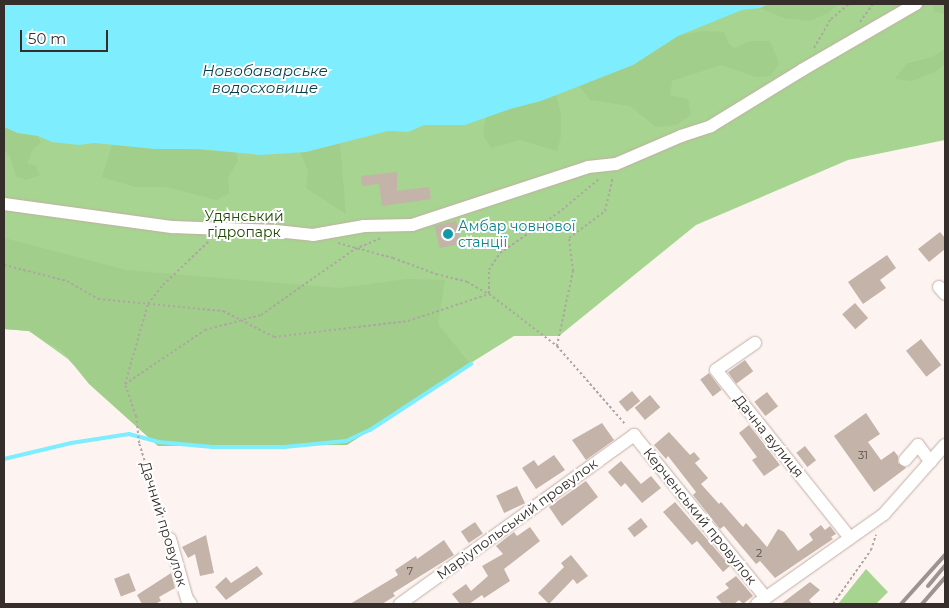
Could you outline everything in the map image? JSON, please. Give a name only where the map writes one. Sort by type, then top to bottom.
[{"type":"street","points":[[4,204],[173,227],[227,228],[313,235],[364,226],[412,225],[588,167],[616,164],[681,136],[711,126],[802,70],[916,4]]},
{"type":"street","name":"Дачна вулиця","points":[[755,343],[716,370],[850,538]]},
{"type":"street","name":"Керченський провулок","points":[[634,435],[761,601]]},
{"type":"street","name":"Маріупольський провулок","points":[[400,604],[634,435]]},
{"type":"street","points":[[905,460],[918,445],[931,462]]},
{"type":"street","points":[[761,601],[884,514],[945,445]]},
{"type":"street","name":"Дачний провулок","points":[[170,539],[185,603]]},
{"type":"path","points":[[802,70],[831,20],[849,4]]},
{"type":"path","points":[[490,294],[489,270],[500,253],[558,212],[616,164]]},
{"type":"path","points":[[557,346],[573,271],[568,238],[605,211],[616,164]]},
{"type":"path","points":[[125,384],[148,304],[204,244],[227,228]]},
{"type":"path","points":[[313,235],[467,282],[490,294],[557,346],[634,435]]},
{"type":"path","points":[[125,384],[205,330],[260,316],[355,249]]},
{"type":"path","points":[[4,265],[67,281],[98,299],[223,311],[274,337],[321,333],[408,321],[490,294]]},
{"type":"path","name":"Дачний провулок","points":[[125,384],[136,416],[138,443],[170,539]]},
{"type":"path","points":[[833,604],[871,550],[884,514]]},
{"type":"green space","name":"Удянський гідропарк","points":[[4,4],[945,4],[945,140],[848,160],[696,225],[559,336],[514,336],[346,441],[92,384],[68,359],[29,331],[4,329]]},
{"type":"green space","points":[[769,4],[838,4],[828,13],[809,21],[784,18],[760,8]]},
{"type":"green space","points":[[932,4],[945,4],[945,14],[935,12]]},
{"type":"green space","points":[[703,31],[724,32],[729,44],[735,48],[750,41],[770,41],[779,63],[771,76],[756,77],[721,65],[672,81],[670,95],[688,99],[691,115],[676,125],[656,127],[630,106],[590,100],[579,86],[633,65],[677,36]]},
{"type":"green space","points":[[945,49],[945,64],[935,72],[912,81],[895,79],[906,64],[932,57]]},
{"type":"green space","points":[[556,95],[561,114],[561,136],[557,151],[520,140],[491,148],[483,135],[486,117]]},
{"type":"green space","points":[[4,127],[18,133],[38,136],[41,143],[33,149],[27,164],[35,165],[40,175],[26,180],[16,176],[10,156],[4,150]]},
{"type":"green space","points":[[339,142],[346,214],[306,188],[308,170],[300,152]]},
{"type":"green space","points":[[112,145],[236,152],[238,161],[228,177],[229,193],[217,200],[166,187],[135,187],[102,177]]},
{"type":"green space","points":[[4,238],[126,270],[339,288],[407,279],[445,280],[438,324],[471,365],[347,445],[158,446],[89,384],[63,352],[29,331],[4,329]]},
{"type":"green space","points":[[866,569],[888,592],[876,604],[838,604]]},
{"type":"water","name":"Новобаварське водосховище","points":[[4,4],[769,4],[760,8],[742,10],[678,36],[633,65],[541,101],[510,109],[465,125],[424,125],[408,132],[388,131],[306,152],[260,155],[199,149],[155,149],[94,143],[79,145],[52,142],[38,136],[18,133],[4,127]]},
{"type":"building","points":[[397,172],[397,191],[429,187],[431,199],[382,206],[379,184],[362,186],[361,176]]},
{"type":"building","name":"Амбар човнової станції","points":[[456,221],[461,243],[440,248],[435,226]]},
{"type":"building","points":[[940,232],[945,238],[945,249],[929,262],[918,249]]},
{"type":"building","points":[[887,255],[896,268],[880,280],[886,288],[863,304],[848,282]]},
{"type":"building","points":[[855,303],[868,318],[855,329],[842,314]]},
{"type":"building","points":[[921,339],[941,365],[926,377],[906,351]]},
{"type":"building","points":[[745,360],[753,371],[736,384],[728,372]]},
{"type":"building","points":[[709,373],[722,390],[713,396],[700,380]]},
{"type":"building","points":[[632,391],[640,401],[627,412],[619,402]]},
{"type":"building","points":[[767,392],[778,406],[765,416],[754,402]]},
{"type":"building","points":[[650,395],[660,407],[645,420],[635,408]]},
{"type":"building","points":[[866,413],[880,434],[868,442],[881,460],[894,451],[898,456],[898,463],[906,468],[874,492],[834,436]]},
{"type":"building","points":[[602,423],[614,440],[586,460],[572,440]]},
{"type":"building","points":[[749,425],[780,465],[764,476],[752,460],[757,457],[739,433]]},
{"type":"building","points":[[669,432],[690,455],[694,452],[700,459],[695,463],[708,478],[701,484],[719,504],[721,502],[743,527],[746,523],[767,547],[778,529],[784,532],[798,551],[813,540],[809,534],[821,525],[825,530],[830,526],[836,534],[831,537],[833,539],[775,578],[760,561],[756,564],[724,526],[720,529],[693,495],[696,492],[668,456],[666,459],[654,445]]},
{"type":"building","points":[[805,446],[816,460],[807,467],[796,453]]},
{"type":"building","points":[[554,455],[565,470],[536,489],[522,468],[534,460],[538,466]]},
{"type":"building","points":[[621,461],[641,484],[651,476],[661,488],[642,503],[625,483],[621,487],[608,472]]},
{"type":"building","points":[[586,481],[598,497],[562,526],[549,507]]},
{"type":"building","points":[[517,486],[525,503],[504,513],[496,496]]},
{"type":"building","points":[[675,502],[730,566],[723,572],[697,541],[692,545],[663,512]]},
{"type":"building","points":[[641,518],[648,527],[634,537],[628,528]]},
{"type":"building","points":[[475,522],[483,534],[469,543],[461,532]]},
{"type":"building","points":[[530,527],[540,541],[504,569],[510,581],[484,598],[482,595],[469,604],[460,604],[452,594],[466,584],[471,591],[488,576],[482,566],[503,554],[496,546],[514,532],[517,536]]},
{"type":"building","points":[[206,535],[214,573],[200,576],[195,554],[188,558],[182,547]]},
{"type":"building","points":[[444,540],[454,555],[393,593],[395,596],[382,604],[350,604],[398,575],[395,570],[416,556],[417,559]]},
{"type":"building","points":[[571,555],[588,576],[577,584],[573,579],[549,604],[538,593],[564,567],[561,563]]},
{"type":"building","points":[[257,566],[263,574],[226,600],[215,587],[226,577],[231,583]]},
{"type":"building","points":[[129,573],[136,591],[121,596],[114,579]]},
{"type":"building","points":[[171,573],[175,588],[159,597],[161,601],[155,604],[142,604],[137,595]]},
{"type":"building","points":[[736,576],[753,596],[743,604],[739,600],[734,604],[722,604],[716,597],[729,588],[725,584]]},
{"type":"building","points":[[810,582],[820,590],[809,600],[812,604],[781,604]]},
{"type":"waterway","points":[[4,459],[71,443],[129,434],[158,442],[213,447],[284,447],[346,441],[370,430],[471,364]]},
{"type":"railway","points":[[901,604],[945,555]]},
{"type":"railway","points":[[928,586],[945,566]]},
{"type":"railway","points":[[922,604],[945,578]]},
{"type":"place","name":"Амбар човнової станції","points":[[448,234]]}]
